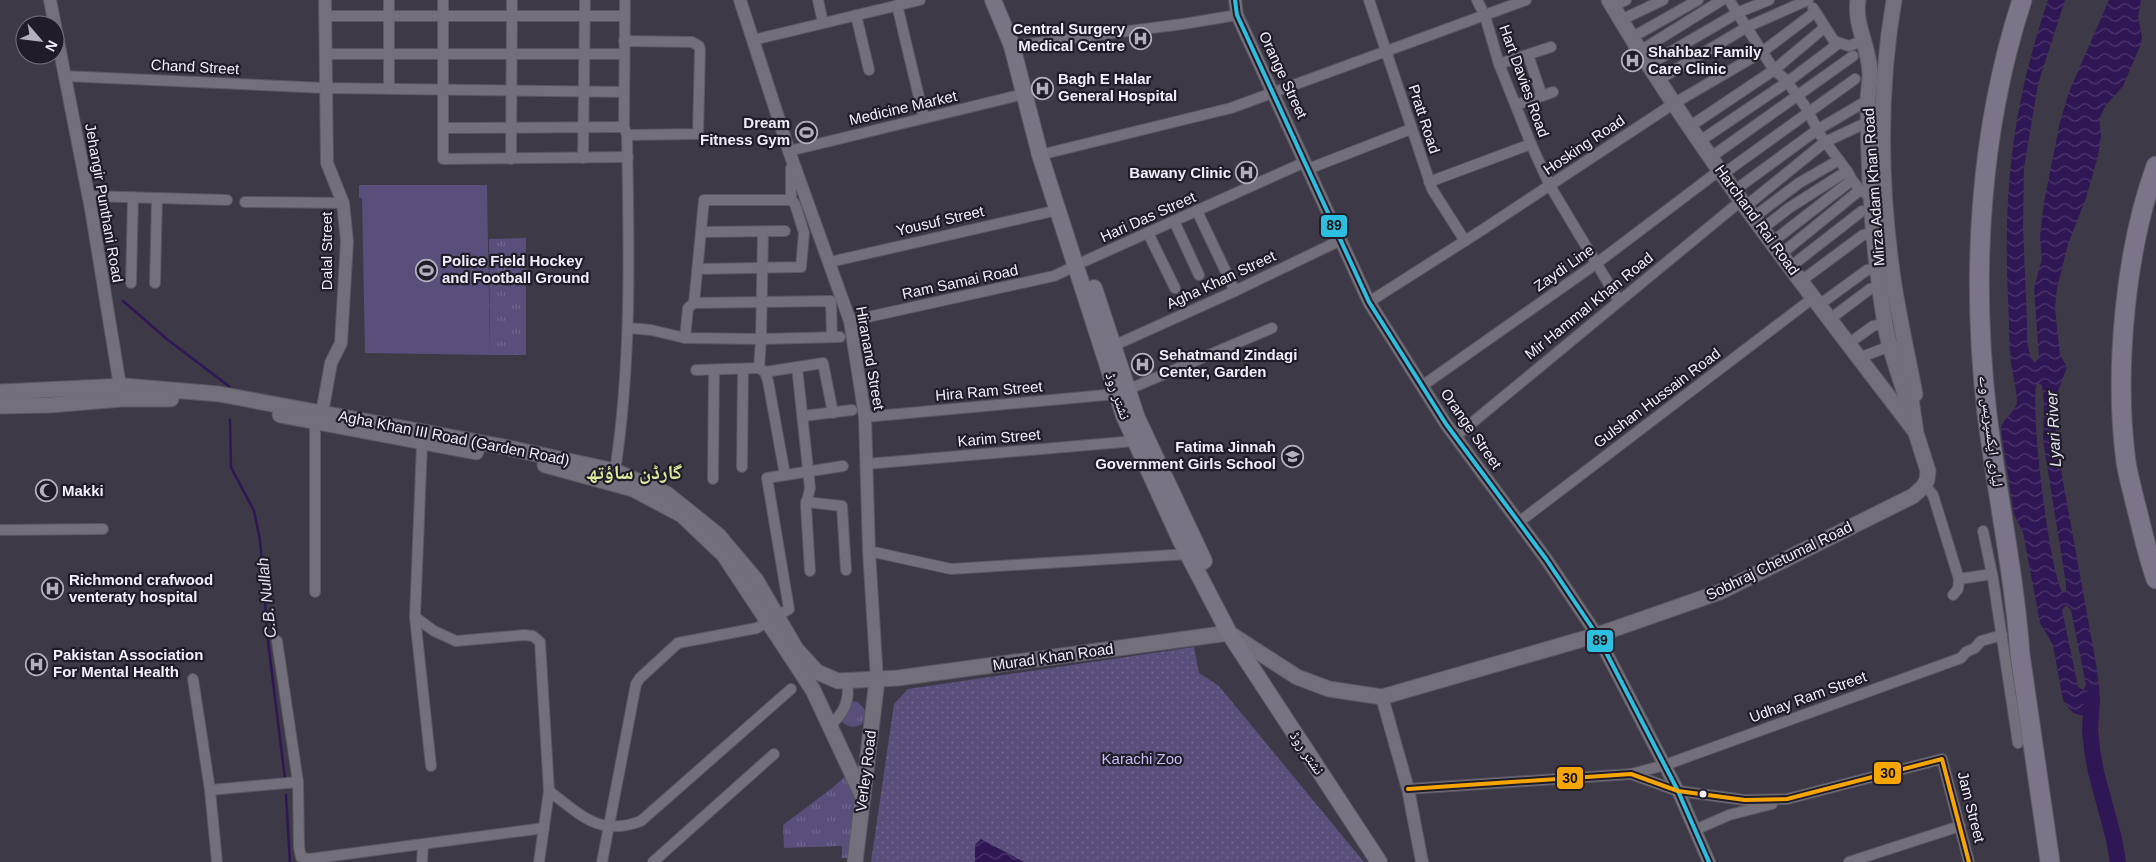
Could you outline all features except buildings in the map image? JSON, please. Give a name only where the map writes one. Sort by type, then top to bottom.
[{"type":"highway","name":"لیاری ایکسپریس وے","points":[[2022,0],[1999,88],[1989,146],[1981,235],[1980,315],[1983,374],[1991,443],[2018,621],[2020,654],[2050,862]]},
{"type":"highway","points":[[2156,166],[2150,182],[2136,242],[2125,312],[2121,362],[2126,462],[2148,556],[2156,579]]},
{"type":"main road","name":"نشتر روڈ","points":[[993,0],[1016,46],[1024,94],[1045,153],[1122,392],[1135,441],[1188,554],[1229,633],[1379,862]]},
{"type":"main road","name":"نشتر روڈ","points":[[1002,0],[1045,153],[1058,210],[1113,346],[1122,392],[1142,429],[1211,577],[1244,642],[1386,862]]},
{"type":"main road","name":"Mirza Adam Khan Road","points":[[1858,0],[1859,28],[1869,59],[1870,74],[1868,100],[1870,121],[1866,193],[1874,233],[1885,323],[1890,346],[1906,397],[1911,399]]},
{"type":"main road","name":"Mirza Adam Khan Road","points":[[1894,0],[1886,61],[1883,160],[1894,285],[1915,394],[1911,399],[1916,432],[1928,471],[1927,480],[1923,487]]},
{"type":"main road","name":"Harchand Rai Road","points":[[1616,2],[1621,20],[1631,38],[1673,104],[1790,267],[1916,432]]},
{"type":"main road","name":"Agha Khan III Road (Garden Road)","points":[[0,392],[120,386],[219,394],[422,444],[530,462],[634,489],[682,516],[724,555],[796,649],[817,672],[827,678],[847,682],[877,680]]},
{"type":"main road","name":"Agha Khan III Road (Garden Road)","points":[[0,406],[164,398],[318,417],[509,448],[616,471],[634,478],[667,494],[718,535],[756,580],[773,619],[813,690],[863,797]]},
{"type":"main road","name":"Sobhraj Chetumal Road","points":[[1382,697],[1597,635],[1720,592],[1913,496],[1923,487]]},
{"type":"main road","points":[[1229,633],[1297,677],[1328,689],[1382,697]]},
{"type":"main road","name":"Murad Khan Road","points":[[877,680],[1229,633]]},
{"type":"main road","name":"Verley Road","points":[[855,862],[877,680]]},
{"type":"street","name":"Jehangir Punthani Road","points":[[50,0],[53,15]]},
{"type":"street","name":"Dalal Street","points":[[315,592],[318,417],[331,363],[341,342],[347,242],[343,203],[327,164],[325,0]]},
{"type":"street","points":[[389,0],[389,89]]},
{"type":"street","points":[[443,0],[443,159],[628,157]]},
{"type":"street","points":[[511,159],[512,0]]},
{"type":"street","points":[[583,158],[585,0]]},
{"type":"street","points":[[616,471],[622,430],[629,328],[628,157],[624,92],[625,0]]},
{"type":"street","name":"Hiranand Street","points":[[740,0],[789,151],[850,322],[865,418],[869,551],[877,680]]},
{"type":"street","points":[[818,0],[823,23]]},
{"type":"street","points":[[753,40],[920,0]]},
{"type":"street","name":"Orange Street","points":[[1235,0],[1237,15],[1369,302],[1456,436],[1519,522],[1597,635],[1678,791],[1709,862]]},
{"type":"street","name":"Pratt Road","points":[[1369,0],[1429,182],[1465,241]]},
{"type":"street","name":"Hart Davies Road","points":[[1478,0],[1500,64],[1531,144],[1550,186],[1619,301]]},
{"type":"street","points":[[1045,153],[1222,110],[1274,93],[1526,0]]},
{"type":"street","points":[[1621,20],[1663,0]]},
{"type":"street","points":[[1631,38],[1698,0]]},
{"type":"street","points":[[1640,51],[1722,0]]},
{"type":"street","points":[[1729,0],[1774,70],[1785,78],[1786,83],[1810,113],[1817,130],[1825,142],[1850,176],[1866,193],[1776,248]]},
{"type":"street","points":[[1648,65],[1738,12],[1769,0]]},
{"type":"street","points":[[1658,80],[1747,27],[1809,0],[1824,28],[1834,41],[1849,46],[1864,40]]},
{"type":"street","points":[[897,5],[924,118]]},
{"type":"street","name":"Hosking Road","points":[[1369,302],[1550,186],[1673,104],[1762,52],[1815,12]]},
{"type":"street","points":[[856,15],[869,70]]},
{"type":"street","points":[[1016,46],[1237,15]]},
{"type":"street","points":[[325,16],[625,16]]},
{"type":"street","points":[[1690,126],[1774,70],[1824,28]]},
{"type":"street","points":[[443,128],[583,128],[698,134],[699,46],[692,42],[624,41]]},
{"type":"street","points":[[1700,141],[1786,83],[1839,43]]},
{"type":"street","points":[[1500,64],[1551,47]]},
{"type":"street","points":[[325,54],[624,54]]},
{"type":"street","points":[[1528,55],[1542,96]]},
{"type":"street","points":[[1711,157],[1853,56]]},
{"type":"street","name":"Jehangir Punthani Road","points":[[62,65],[88,196],[120,386]]},
{"type":"street","name":"Chand Street","points":[[64,76],[325,88],[624,92]]},
{"type":"street","name":"Zaydi Line","points":[[1422,386],[1597,264],[1722,172],[1810,113],[1855,79]]},
{"type":"street","points":[[1516,105],[1554,92]]},
{"type":"street","name":"Medicine Market","points":[[789,151],[1024,94]]},
{"type":"street","points":[[1748,209],[1817,130],[1868,100]]},
{"type":"street","points":[[1748,209],[1825,142],[1870,121]]},
{"type":"street","name":"Hari Das Street","points":[[1080,264],[1174,221],[1306,165],[1411,129]]},
{"type":"street","points":[[1429,182],[1531,144]]},
{"type":"street","points":[[1748,209],[1799,184],[1839,160]]},
{"type":"street","points":[[698,269],[801,267],[804,233],[795,204],[791,200],[791,168]]},
{"type":"street","points":[[1748,209],[1789,208],[1850,176]]},
{"type":"street","points":[[1776,248],[1850,176]]},
{"type":"street","points":[[88,196],[226,200]]},
{"type":"street","points":[[131,283],[133,197]]},
{"type":"street","points":[[155,283],[157,198]]},
{"type":"street","points":[[694,303],[704,200],[791,200]]},
{"type":"street","points":[[245,202],[343,203]]},
{"type":"street","name":"Mir Hammal Khan Road","points":[[1456,436],[1619,301],[1748,209]]},
{"type":"street","name":"Yousuf Street","points":[[830,262],[1058,210]]},
{"type":"street","points":[[1790,267],[1862,210]]},
{"type":"street","points":[[1197,211],[1235,291]]},
{"type":"street","points":[[1174,221],[1199,275]]},
{"type":"street","points":[[701,232],[785,231]]},
{"type":"street","points":[[763,232],[762,370],[768,381],[785,475]]},
{"type":"street","points":[[1148,233],[1175,288]]},
{"type":"street","points":[[1801,281],[1857,238],[1874,233]]},
{"type":"street","name":"Agha Khan Street","points":[[1113,346],[1235,291],[1341,240]]},
{"type":"street","name":"Ram Samai Road","points":[[850,322],[1054,276],[1080,264]]},
{"type":"street","name":"Gulshan Hussain Road","points":[[1519,522],[1816,302],[1867,270],[1878,268]]},
{"type":"street","points":[[1830,319],[1870,289],[1881,287]]},
{"type":"street","points":[[629,328],[651,330],[685,338],[761,339],[836,337],[831,301],[694,303],[688,308],[685,338]]},
{"type":"street","points":[[1848,344],[1873,326],[1885,323]]},
{"type":"street","name":"Hira Ram Street","points":[[865,418],[1122,392],[1272,328]]},
{"type":"street","points":[[1859,358],[1890,346]]},
{"type":"street","points":[[696,370],[762,370],[822,363],[833,413]]},
{"type":"street","points":[[797,367],[803,416],[803,440],[810,488],[806,502],[810,571]]},
{"type":"street","points":[[742,466],[743,369]]},
{"type":"street","points":[[713,479],[714,370]]},
{"type":"street","points":[[803,416],[852,410]]},
{"type":"street","name":"Karim Street","points":[[866,464],[1135,441]]},
{"type":"street","points":[[422,444],[415,617],[431,766]]},
{"type":"street","points":[[602,862],[636,684],[678,642],[757,628],[789,609],[767,478],[843,466]]},
{"type":"street","points":[[1923,487],[1931,492],[1933,496],[1959,579],[1958,589],[1953,595]]},
{"type":"street","points":[[806,502],[842,506],[846,570]]},
{"type":"street","points":[[0,530],[103,529]]},
{"type":"street","points":[[1983,531],[1992,574],[2018,743]]},
{"type":"street","points":[[869,551],[951,569],[1188,554]]},
{"type":"street","points":[[1959,579],[1992,574]]},
{"type":"street","points":[[415,617],[434,632],[456,641],[524,635],[533,636],[540,642],[549,791],[539,862]]},
{"type":"street","name":"Udhay Ram Street","points":[[1631,774],[1664,765],[1961,658],[1981,641],[2002,635]]},
{"type":"street","points":[[277,641],[298,782],[299,848],[301,857],[309,861],[544,828]]},
{"type":"street","points":[[194,679],[218,862]]},
{"type":"street","points":[[830,725],[844,710],[848,700],[847,682]]},
{"type":"street","points":[[549,791],[596,824],[608,827],[625,827],[641,821],[791,689]]},
{"type":"street","points":[[1382,697],[1408,789],[1422,862]]},
{"type":"street","points":[[653,862],[774,754]]},
{"type":"street","name":"Jam Street","points":[[1787,799],[1944,760],[1969,862]]},
{"type":"street","points":[[1408,789],[1631,774],[1678,791],[1746,800],[1787,799]]},
{"type":"street","points":[[210,790],[298,782]]},
{"type":"street","points":[[1695,830],[1729,816],[1787,799]]},
{"type":"street","points":[[1849,862],[1960,826]]},
{"type":"street","points":[[422,846],[422,862]]},
{"type":"green space","name":"Police Field Hockey and Football Ground","points":[[359,185],[487,185],[490,355],[365,353],[362,198],[359,198]]},
{"type":"green space","points":[[526,238],[526,355],[490,355],[489,239]]},
{"type":"green space","name":"Karachi Zoo","points":[[1194,647],[1199,673],[1219,686],[1364,862],[871,862],[894,704],[908,689]]},
{"type":"green space","points":[[850,701],[858,702],[866,711],[863,723],[851,727],[840,719]]},
{"type":"green space","points":[[851,771],[863,797],[856,858],[842,858],[842,846],[784,848],[783,825]]},
{"type":"water","points":[[2048,0],[2065,0],[2038,84],[2024,168],[2023,227],[2027,338],[2030,355],[2035,363],[2039,357],[2034,288],[2042,259],[2040,237],[2044,202],[2060,122],[2069,92],[2109,0],[2141,0],[2138,16],[2142,38],[2140,46],[2123,86],[2106,105],[2099,119],[2101,135],[2098,156],[2086,198],[2068,244],[2057,288],[2055,308],[2060,355],[2067,367],[2056,397],[2057,448],[2099,690],[2098,709],[2096,715],[2091,718],[2073,713],[2063,700],[2053,645],[2040,623],[2023,532],[2014,514],[2001,429],[2004,421],[2015,408],[2017,400],[2011,363],[2009,331],[2007,220],[2009,183],[2019,111],[2036,38]],"holes":[[[2037,383],[2042,385],[2044,404],[2043,440],[2066,584],[2066,591],[2063,593],[2052,557],[2042,490],[2036,423],[2035,397]],[[2066,605],[2071,610],[2086,685],[2083,690],[2078,687],[2062,610]]]},
{"type":"water","points":[[981,839],[1024,862],[975,862],[975,845]]},
{"type":"waterway","name":"C.B. Nullah","points":[[123,301],[168,340],[230,387]]},
{"type":"waterway","name":"C.B. Nullah","points":[[230,420],[231,467],[254,511],[260,540],[268,641],[285,779]]},
{"type":"waterway","name":"Lyari River","points":[[2092,698],[2090,730],[2092,750],[2118,862]]},
{"type":"waterway","name":"C.B. Nullah","points":[[286,795],[290,862]]},
{"type":"transit line","name":"89","points":[[1235,0],[1237,15],[1369,302],[1446,424],[1546,559],[1597,635],[1678,791],[1709,862]]},
{"type":"transit line","name":"30","points":[[1408,789],[1631,774],[1678,791],[1745,800],[1787,799],[1942,759],[1969,862]]},
{"type":"place","name":"Central Surgery Medical Centre","points":[[1141,38]]},
{"type":"place","name":"Shahbaz Family Care Clinic","points":[[1632,61]]},
{"type":"place","name":"Bagh E Halar General Hospital","points":[[1042,88]]},
{"type":"place","name":"Dream Fitness Gym","points":[[806,132]]},
{"type":"place","name":"Bawany Clinic","points":[[1247,173]]},
{"type":"place","name":"Police Field Hockey and Football Ground","points":[[426,270]]},
{"type":"place","name":"Sehatmand Zindagi Center, Garden","points":[[1143,364]]},
{"type":"place","name":"Fatima Jinnah Government Girls School","points":[[1292,456]]},
{"type":"place","name":"Makki","points":[[46,491]]},
{"type":"place","name":"Richmond crafwood venteraty hospital","points":[[53,589]]},
{"type":"place","name":"Pakistan Association For Mental Health","points":[[37,664]]},
{"type":"district","name":"گارڈن ساؤتھ","points":[[634,472]]}]
